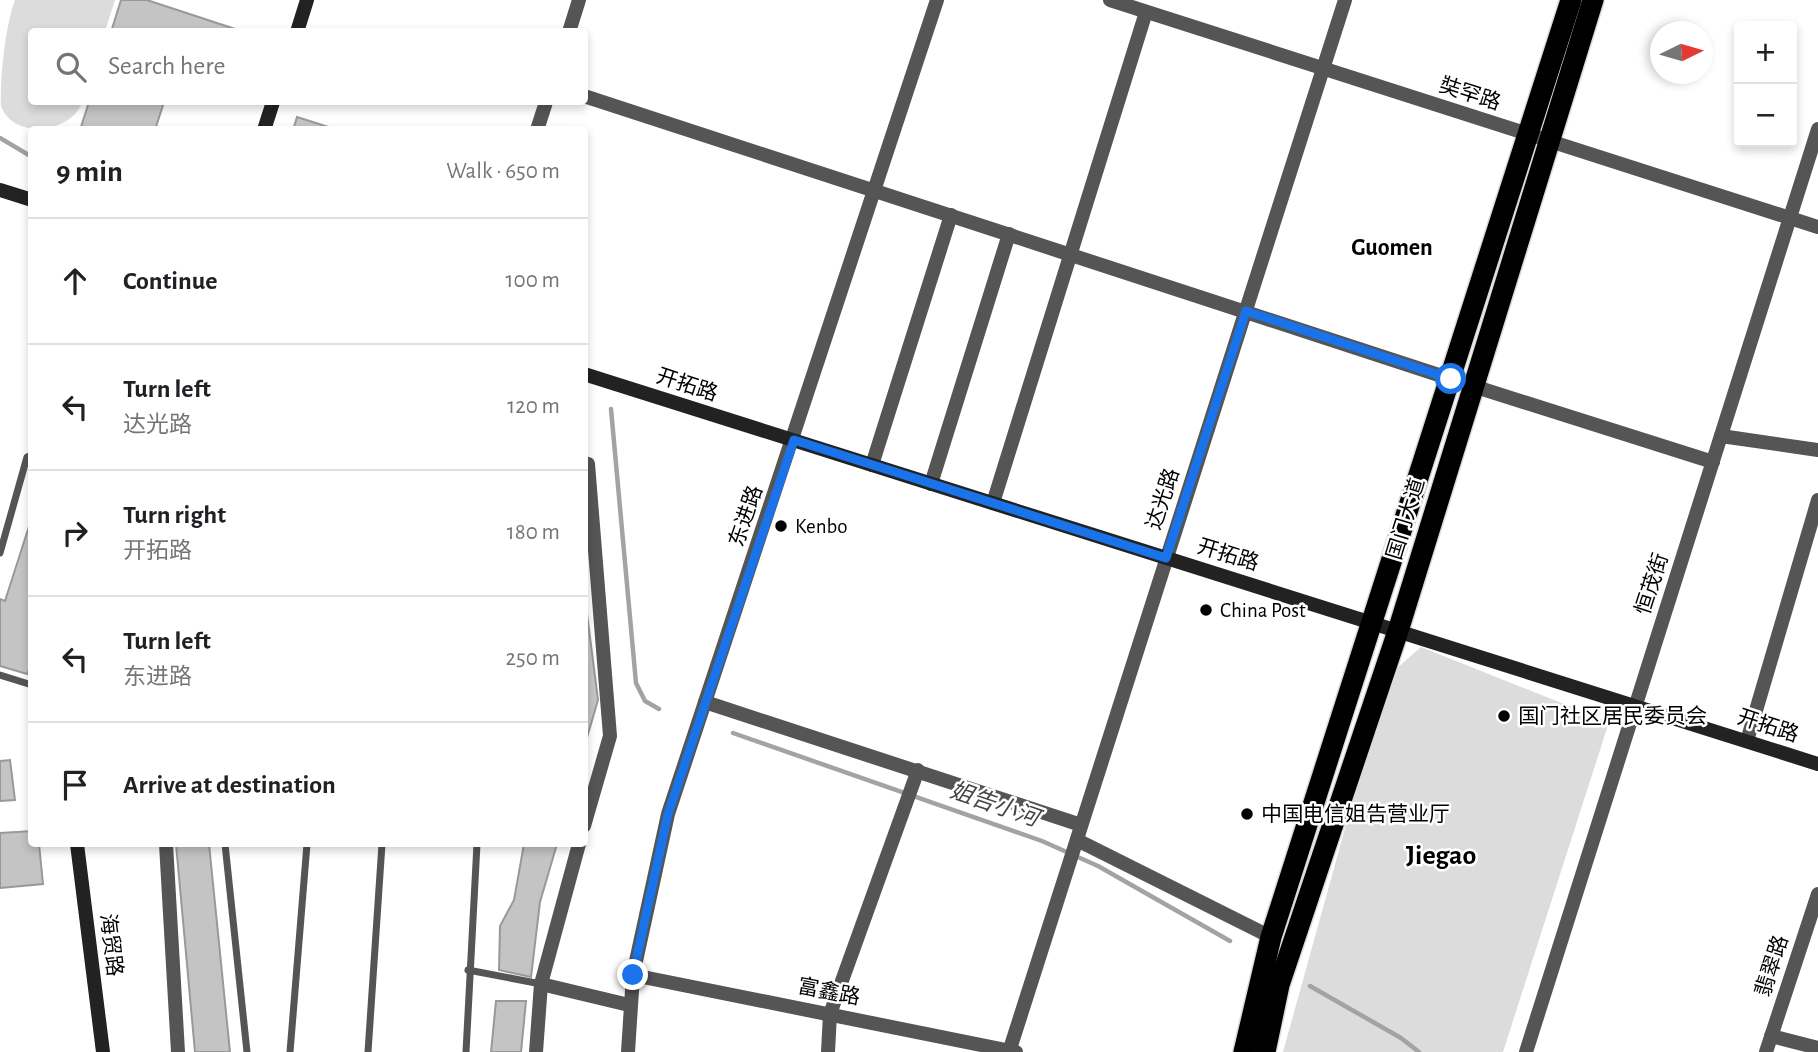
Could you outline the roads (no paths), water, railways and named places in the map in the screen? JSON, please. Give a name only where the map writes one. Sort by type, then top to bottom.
[{"type":"highway","name":"国门大道","points":[[1265,1052],[1279,985],[1398,631],[1473,386],[1571,0]]},
{"type":"highway","name":"国门大道","points":[[1244,1052],[1271,937],[1451,379],[1538,138],[1593,0]]},
{"type":"street","points":[[298,28],[307,0]]},
{"type":"street","points":[[570,28],[579,0]]},
{"type":"street","name":"东进路","points":[[628,1052],[633,975],[668,814],[794,440],[937,0]]},
{"type":"street","name":"奘罕路","points":[[1110,0],[1818,227]]},
{"type":"street","name":"达光路","points":[[1011,1052],[1345,0]]},
{"type":"street","points":[[993,503],[1146,12]]},
{"type":"street","points":[[588,97],[1451,379]]},
{"type":"street","points":[[265,126],[273,105]]},
{"type":"street","points":[[538,126],[545,105]]},
{"type":"street","name":"恒茂街","points":[[1526,1052],[1818,129]]},
{"type":"street","points":[[0,190],[28,199]]},
{"type":"street","points":[[872,465],[951,215]]},
{"type":"street","points":[[931,484],[1010,234]]},
{"type":"street","name":"开拓路","points":[[588,375],[1818,764]]},
{"type":"street","points":[[1473,386],[1713,462]]},
{"type":"street","points":[[1721,436],[1818,450]]},
{"type":"street","points":[[588,464],[610,736],[588,812]]},
{"type":"street","points":[[1747,741],[1818,500]]},
{"type":"street","points":[[705,702],[1082,825]]},
{"type":"street","points":[[828,1052],[830,1014],[918,770]]},
{"type":"street","points":[[1076,842],[1271,937]]},
{"type":"street","name":"海贸路","points":[[77,847],[103,1052]]},
{"type":"street","points":[[166,847],[178,1052]]},
{"type":"street","points":[[536,1052],[541,984],[578,847]]},
{"type":"street","name":"翡翠路","points":[[1766,1052],[1818,894]]},
{"type":"street","name":"富鑫路","points":[[633,975],[1011,1052]]},
{"type":"street","points":[[541,984],[629,1005]]},
{"type":"street","points":[[1771,1036],[1818,1048]]},
{"type":"lane","points":[[0,553],[28,457]]},
{"type":"lane","points":[[0,675],[28,684]]},
{"type":"lane","points":[[225,847],[247,1052]]},
{"type":"lane","points":[[290,1052],[307,847]]},
{"type":"lane","points":[[368,1052],[382,847]]},
{"type":"lane","points":[[466,1052],[468,970],[477,847]]},
{"type":"lane","points":[[468,970],[541,984]]},
{"type":"waterway","name":"姐告小河","points":[[0,138],[28,155]]},
{"type":"waterway","name":"姐告小河","points":[[611,409],[636,683],[645,701],[659,709]]},
{"type":"waterway","name":"姐告小河","points":[[733,733],[1042,841],[1098,866],[1230,941]]},
{"type":"waterway","name":"姐告小河","points":[[1310,986],[1401,1038],[1419,1052]]},
{"type":"place","name":"Kenbo","points":[[781,526]]},
{"type":"place","name":"China Post","points":[[1206,610]]},
{"type":"place","name":"国门社区居民委员会","points":[[1504,716]]},
{"type":"place","name":"中国电信姐告营业厅","points":[[1247,814]]},
{"type":"district","name":"Guomen","points":[[1392,248]]},
{"type":"district","name":"Jiegao","points":[[1441,856]]}]
